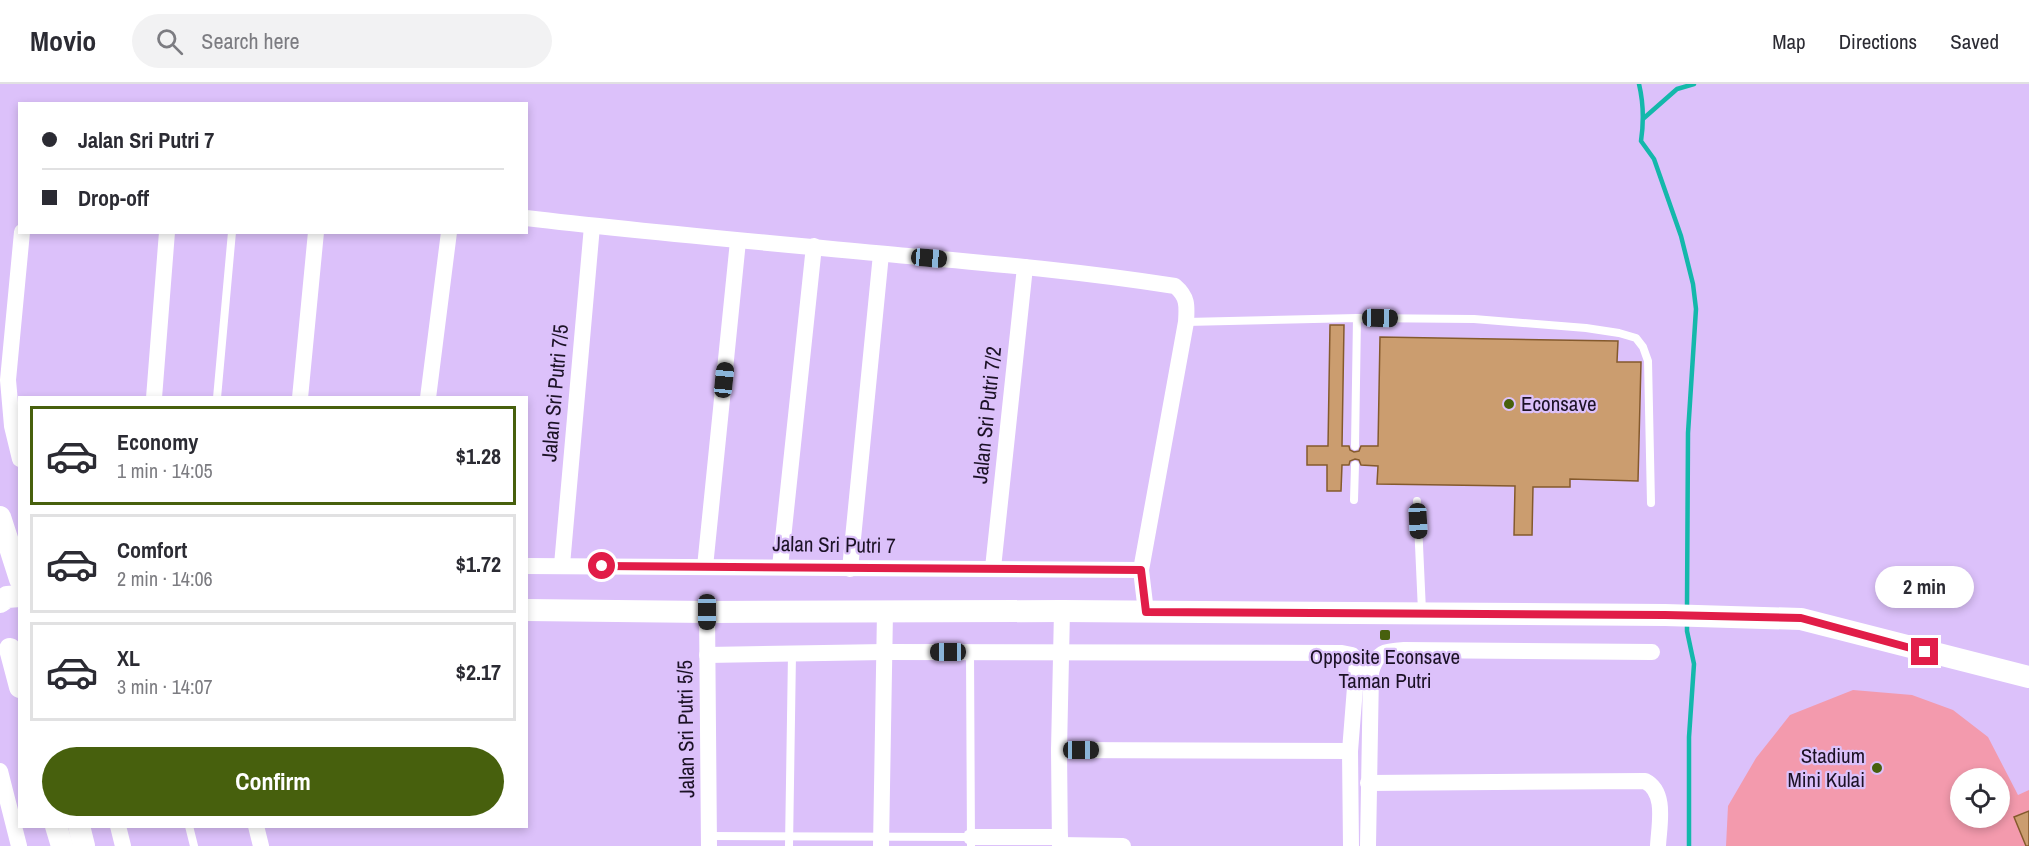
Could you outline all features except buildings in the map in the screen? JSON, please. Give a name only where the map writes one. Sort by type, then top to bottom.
[{"type":"street","points":[[528,218],[738,241],[814,246],[1024,267],[1175,286],[1183,292],[1186,303],[1186,322],[1141,570],[1146,612]]},
{"type":"street","name":"Jalan Sri Putri 7/5","points":[[562,565],[592,226]]},
{"type":"street","points":[[18,442],[8,380],[22,234]]},
{"type":"street","points":[[154,396],[167,234]]},
{"type":"street","points":[[300,396],[316,234]]},
{"type":"street","points":[[428,396],[449,234]]},
{"type":"street","points":[[705,567],[738,241]]},
{"type":"street","points":[[780,567],[814,246]]},
{"type":"street","points":[[850,569],[881,254]]},
{"type":"street","name":"Jalan Sri Putri 7/2","points":[[993,568],[1024,267]]},
{"type":"street","points":[[0,517],[18,573]]},
{"type":"street","name":"Jalan Sri Putri 7","points":[[528,566],[1141,570]]},
{"type":"street","points":[[528,610],[1062,611],[1801,618],[2029,677]]},
{"type":"street","points":[[1060,843],[1059,750],[1062,611]]},
{"type":"street","name":"Jalan Sri Putri 5/5","points":[[707,612],[709,841]]},
{"type":"street","points":[[881,841],[885,612]]},
{"type":"street","points":[[10,648],[18,679]]},
{"type":"street","points":[[1368,846],[1371,672],[1375,661],[1382,653],[1404,650],[1652,652]]},
{"type":"street","points":[[707,655],[885,652],[1342,653],[1352,655],[1357,662],[1350,751],[1351,846]]},
{"type":"street","points":[[1059,750],[1350,751]]},
{"type":"street","points":[[1,779],[19,846]]},
{"type":"street","points":[[1368,783],[1645,781],[1653,785],[1658,793],[1658,846]]},
{"type":"street","points":[[57,828],[62,846]]},
{"type":"street","points":[[80,828],[84,846]]},
{"type":"street","points":[[118,828],[123,846]]},
{"type":"street","points":[[256,828],[261,846]]},
{"type":"street","points":[[971,842],[1123,846]]},
{"type":"lane","points":[[217,396],[232,234]]},
{"type":"lane","points":[[1355,446],[1357,318]]},
{"type":"lane","points":[[1186,322],[1357,318],[1474,319],[1586,328],[1619,333],[1636,339],[1643,346],[1648,361],[1651,503]]},
{"type":"lane","points":[[1354,500],[1355,465]]},
{"type":"lane","points":[[1418,501],[1422,614]]},
{"type":"lane","points":[[709,841],[971,842],[970,652]]},
{"type":"lane","points":[[789,841],[792,654]]},
{"type":"lane","points":[[190,828],[194,846]]},
{"type":"shaded area","name":"Stadium Mini Kulai","points":[[1853,690],[1912,695],[1953,710],[1988,737],[2004,768],[1950,768],[1950,828],[2010,828],[2010,780],[2018,795],[2029,790],[2029,846],[1726,846],[1728,806],[1756,758],[1790,715]]},
{"type":"waterway","points":[[1639,84],[1643,113],[1641,141],[1654,159],[1681,236],[1693,284],[1696,309],[1688,433],[1687,609]]},
{"type":"waterway","points":[[1644,118],[1677,89],[1694,84]]},
{"type":"waterway","points":[[1687,621],[1694,664],[1689,737],[1689,846]]},
{"type":"place","name":"Econsave","points":[[1509,404]]},
{"type":"place","name":"Opposite Econsave Taman Putri","points":[[1385,635]]},
{"type":"place","name":"Stadium Mini Kulai","points":[[1877,768]]},
{"type":"route","points":[[602,566],[1141,570],[1146,612],[1801,618],[1925,652]]}]
